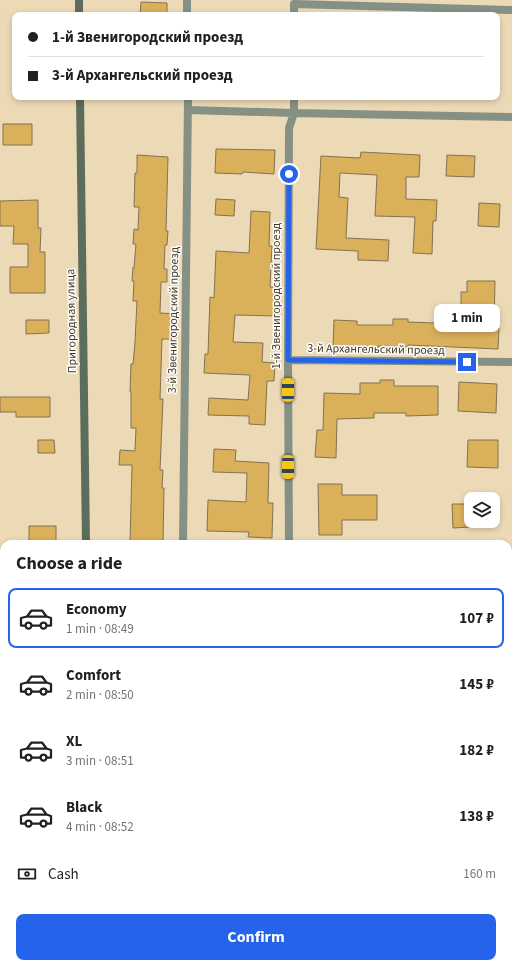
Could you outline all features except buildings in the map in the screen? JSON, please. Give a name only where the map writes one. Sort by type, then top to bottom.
[{"type":"street","points":[[79,0],[79,12]]},
{"type":"street","points":[[188,0],[188,12]]},
{"type":"street","points":[[294,12],[294,4],[512,10]]},
{"type":"street","name":"Пригородная улица","points":[[80,100],[86,540]]},
{"type":"street","name":"3-й Звенигородский проезд","points":[[183,540],[188,100]]},
{"type":"street","name":"1-й Звенигородский проезд","points":[[289,540],[289,128],[294,113],[294,100]]},
{"type":"street","points":[[188,110],[512,117]]},
{"type":"street","name":"3-й Архангельский проезд","points":[[288,360],[512,362]]},
{"type":"route","points":[[289,174],[288,360],[467,362]]}]
